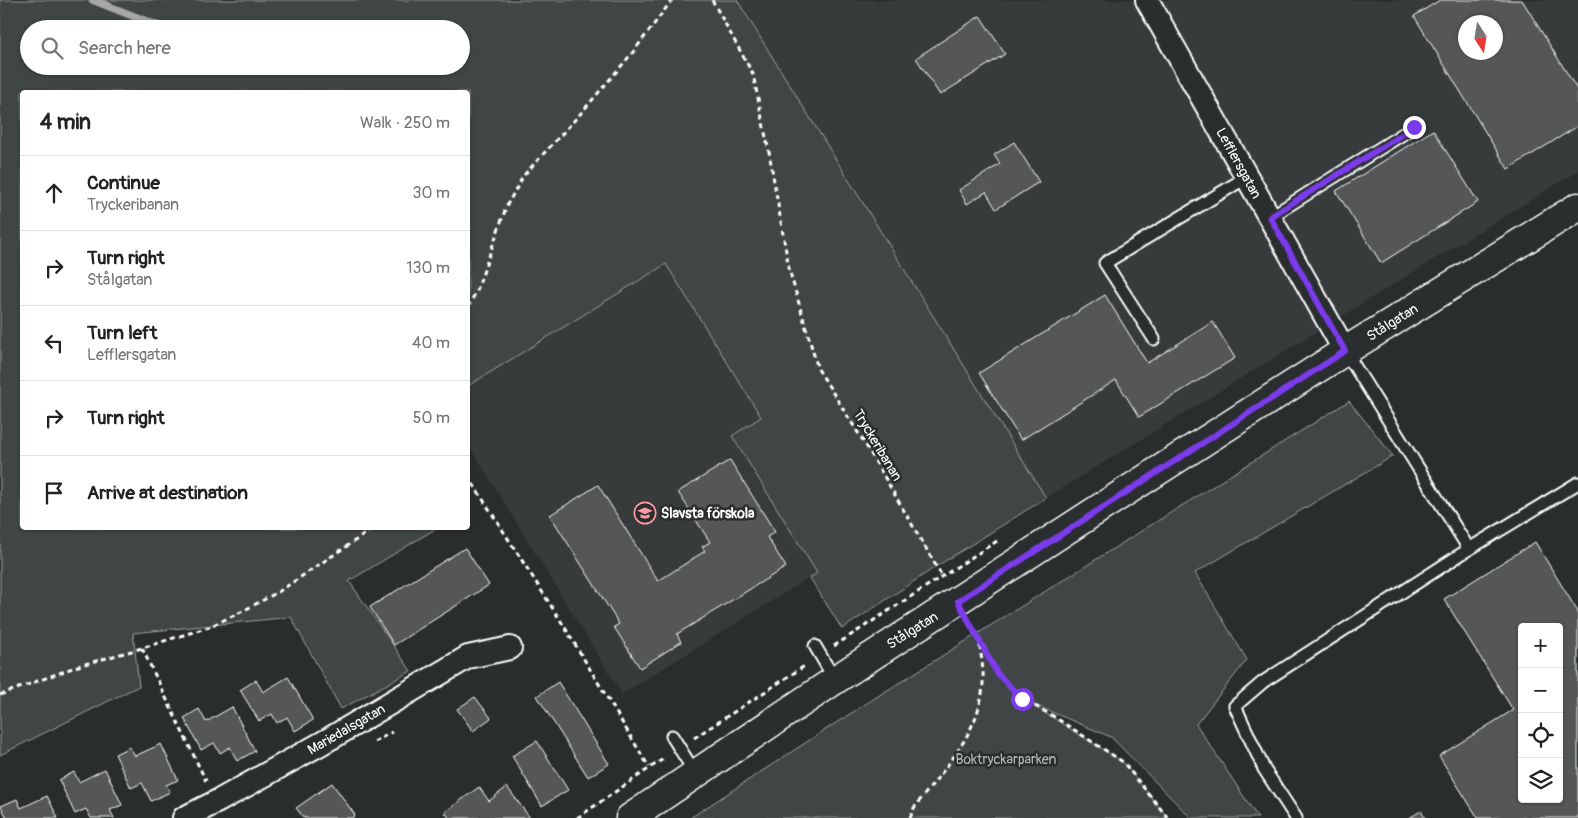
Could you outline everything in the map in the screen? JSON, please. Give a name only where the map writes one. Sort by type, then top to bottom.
[{"type":"street","name":"Lefflersgatan","points":[[1147,0],[1345,351]]},
{"type":"street","name":"Stålgatan","points":[[630,818],[835,680],[1345,351],[1578,207]]},
{"type":"street","name":"Mariedalsgatan","points":[[190,817],[331,738],[468,657],[510,648]]},
{"type":"lane","points":[[1270,217],[1414,127]]},
{"type":"lane","points":[[1154,339],[1105,263],[1247,177]]},
{"type":"lane","points":[[1345,351],[1469,549]]},
{"type":"lane","points":[[1296,818],[1264,769],[1235,706],[1263,682],[1469,549],[1578,483]]},
{"type":"lane","points":[[815,646],[835,680]]},
{"type":"lane","points":[[672,736],[696,773]]},
{"type":"path","points":[[470,303],[477,290],[507,205],[524,175],[634,51],[672,0]]},
{"type":"path","name":"Tryckeribanan","points":[[712,0],[753,74],[789,269],[818,369],[867,447],[958,601],[997,673],[1022,699],[1053,716],[1123,762],[1168,818]]},
{"type":"path","points":[[470,479],[564,626],[649,767]]},
{"type":"path","points":[[0,695],[78,666],[209,627],[278,592],[371,530]]},
{"type":"path","points":[[910,818],[914,808],[960,747],[978,714],[983,683],[979,642]]},
{"type":"path","points":[[142,648],[216,802]]},
{"type":"shaded area","points":[[737,0],[1578,0],[1578,171],[1046,498]]},
{"type":"shaded area","name":"Slavsta förskola","points":[[666,264],[761,418],[732,436],[817,573],[622,694],[470,447],[470,385]]},
{"type":"green space","points":[[0,0],[737,0],[1046,498],[937,566],[842,629],[810,578],[817,573],[732,436],[761,417],[666,264],[470,385],[470,90],[20,90],[20,530],[434,530],[349,581],[411,671],[341,709],[291,617],[133,633],[139,686],[0,755]]},
{"type":"green space","name":"Boktryckarparken","points":[[1349,401],[1393,456],[1195,573],[1247,660],[1196,724],[1258,818],[1191,818],[1111,737],[1028,702],[1123,762],[1168,818],[690,818],[859,708]]},
{"type":"building","points":[[1440,0],[1522,0],[1578,91],[1578,126],[1508,169],[1414,16]]},
{"type":"building","points":[[980,16],[1005,54],[940,95],[916,58]]},
{"type":"building","points":[[1433,130],[1478,202],[1381,263],[1336,191]]},
{"type":"building","points":[[1014,142],[1039,182],[996,209],[986,192],[967,204],[959,190],[1000,164],[994,155]]},
{"type":"building","points":[[1105,295],[1147,363],[1213,322],[1235,358],[1139,417],[1116,380],[1021,440],[979,373]]},
{"type":"building","points":[[730,460],[775,532],[767,537],[786,567],[677,634],[681,642],[640,668],[614,627],[619,624],[550,515],[598,485],[658,581],[705,551],[702,547],[710,542],[678,492]]},
{"type":"building","points":[[1535,542],[1578,612],[1578,818],[1478,818],[1439,756],[1513,710],[1444,599]]},
{"type":"building","points":[[465,548],[489,585],[394,645],[370,607]]},
{"type":"building","points":[[288,677],[313,720],[295,731],[287,717],[277,723],[272,714],[259,721],[240,690],[256,680],[263,692]]},
{"type":"building","points":[[558,682],[609,764],[588,777],[537,696]]},
{"type":"building","points":[[475,697],[491,718],[473,731],[457,709]]},
{"type":"building","points":[[232,707],[255,751],[237,761],[230,747],[220,753],[214,743],[201,750],[184,718],[199,709],[206,722]]},
{"type":"building","points":[[537,741],[568,790],[542,806],[512,756]]},
{"type":"building","points":[[161,744],[178,780],[166,785],[170,792],[151,801],[142,783],[131,788],[115,754],[130,747],[135,756]]},
{"type":"building","points":[[105,769],[122,805],[110,810],[114,818],[91,818],[86,809],[75,814],[59,780],[74,772],[79,782]]},
{"type":"building","points":[[332,783],[355,815],[352,818],[304,818],[296,808]]},
{"type":"building","points":[[479,787],[489,801],[507,787],[530,818],[449,818],[445,812]]},
{"type":"building","points":[[47,796],[58,818],[7,818],[1,806],[17,799],[21,808]]},
{"type":"building","points":[[1421,811],[1425,818],[1409,818]]},
{"type":"waterway","points":[[93,0],[143,20]]},
{"type":"place","name":"Slavsta förskola","points":[[645,513]]},
{"type":"route","points":[[1022,699],[997,673],[958,601],[1345,351],[1270,217],[1414,127]]}]
